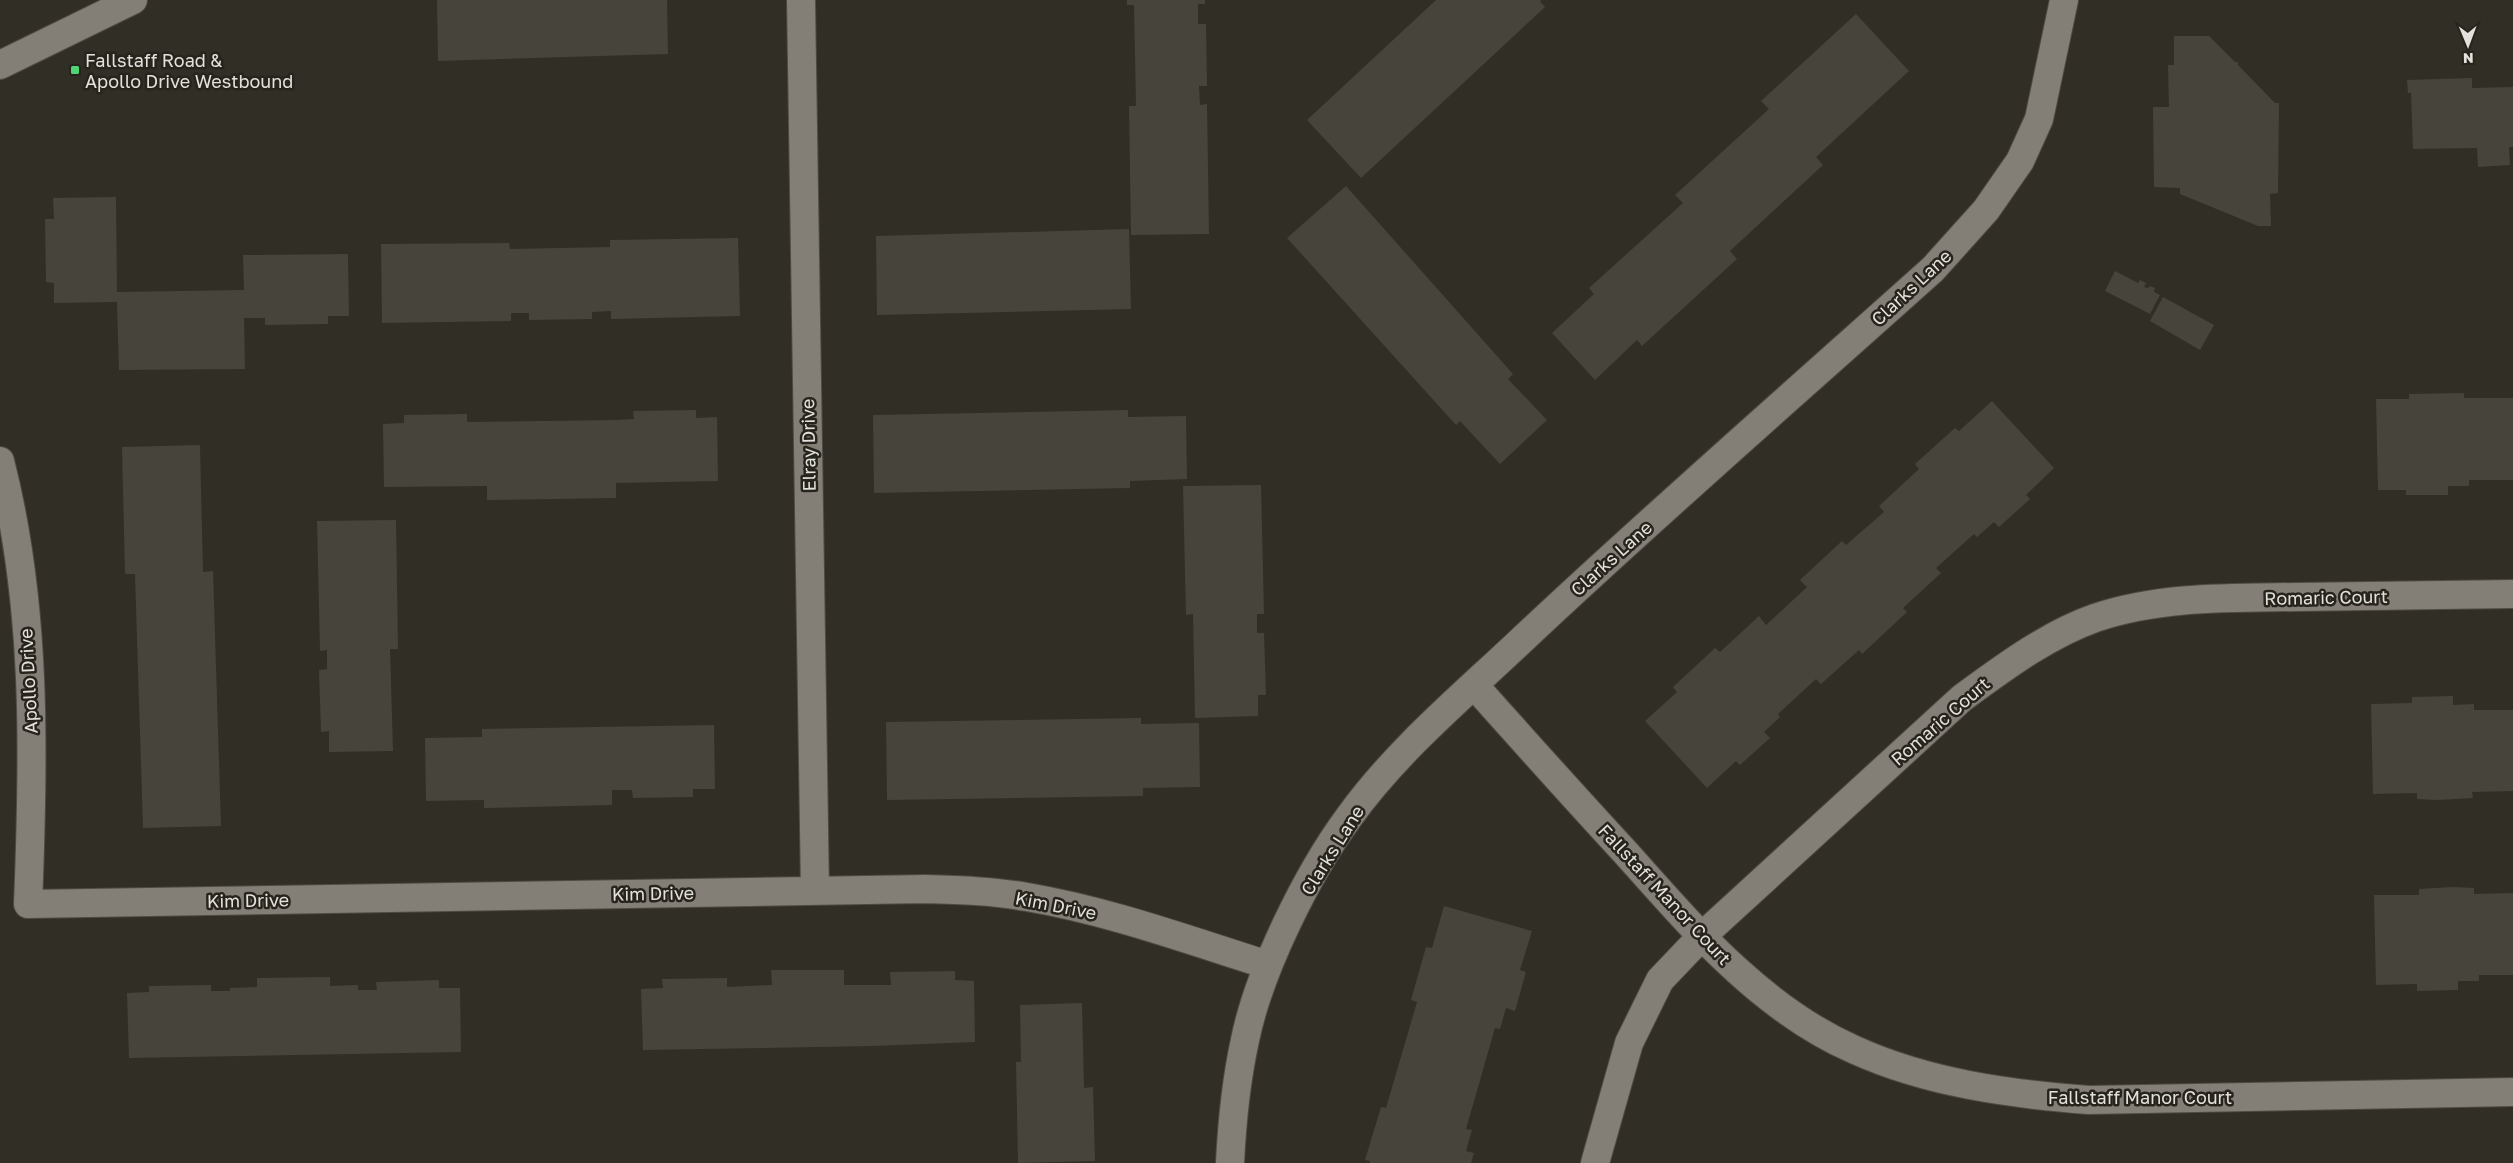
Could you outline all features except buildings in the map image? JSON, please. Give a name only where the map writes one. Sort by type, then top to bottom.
[{"type":"street","points":[[0,65],[101,7],[134,0]]},
{"type":"street","name":"Elray Drive","points":[[801,0],[814,891]]},
{"type":"street","name":"Clarks Lane","points":[[1230,1163],[1233,1110],[1245,1037],[1268,965],[1307,885],[1348,817],[1399,757],[1474,685],[1573,592],[1933,269],[1986,210],[2020,161],[2039,119],[2064,0]]},
{"type":"street","name":"Apollo Drive","points":[[0,461],[13,521],[27,641],[32,772],[28,904]]},
{"type":"street","name":"Romaric Court","points":[[1595,1163],[1629,1043],[1660,980],[1701,937],[1962,698],[2003,668],[2094,618],[2144,606],[2198,599],[2513,594]]},
{"type":"street","name":"Fallstaff Manor Court","points":[[1474,685],[1701,937],[1762,991],[1812,1028],[1854,1050],[1900,1068],[1979,1086],[2024,1095],[2089,1100],[2513,1092]]},
{"type":"street","name":"Kim Drive","points":[[28,904],[925,889],[1025,897],[1077,907],[1140,924],[1268,965]]},
{"type":"place","name":"Fallstaff Road & Apollo Drive Westbound","points":[[75,70]]}]
